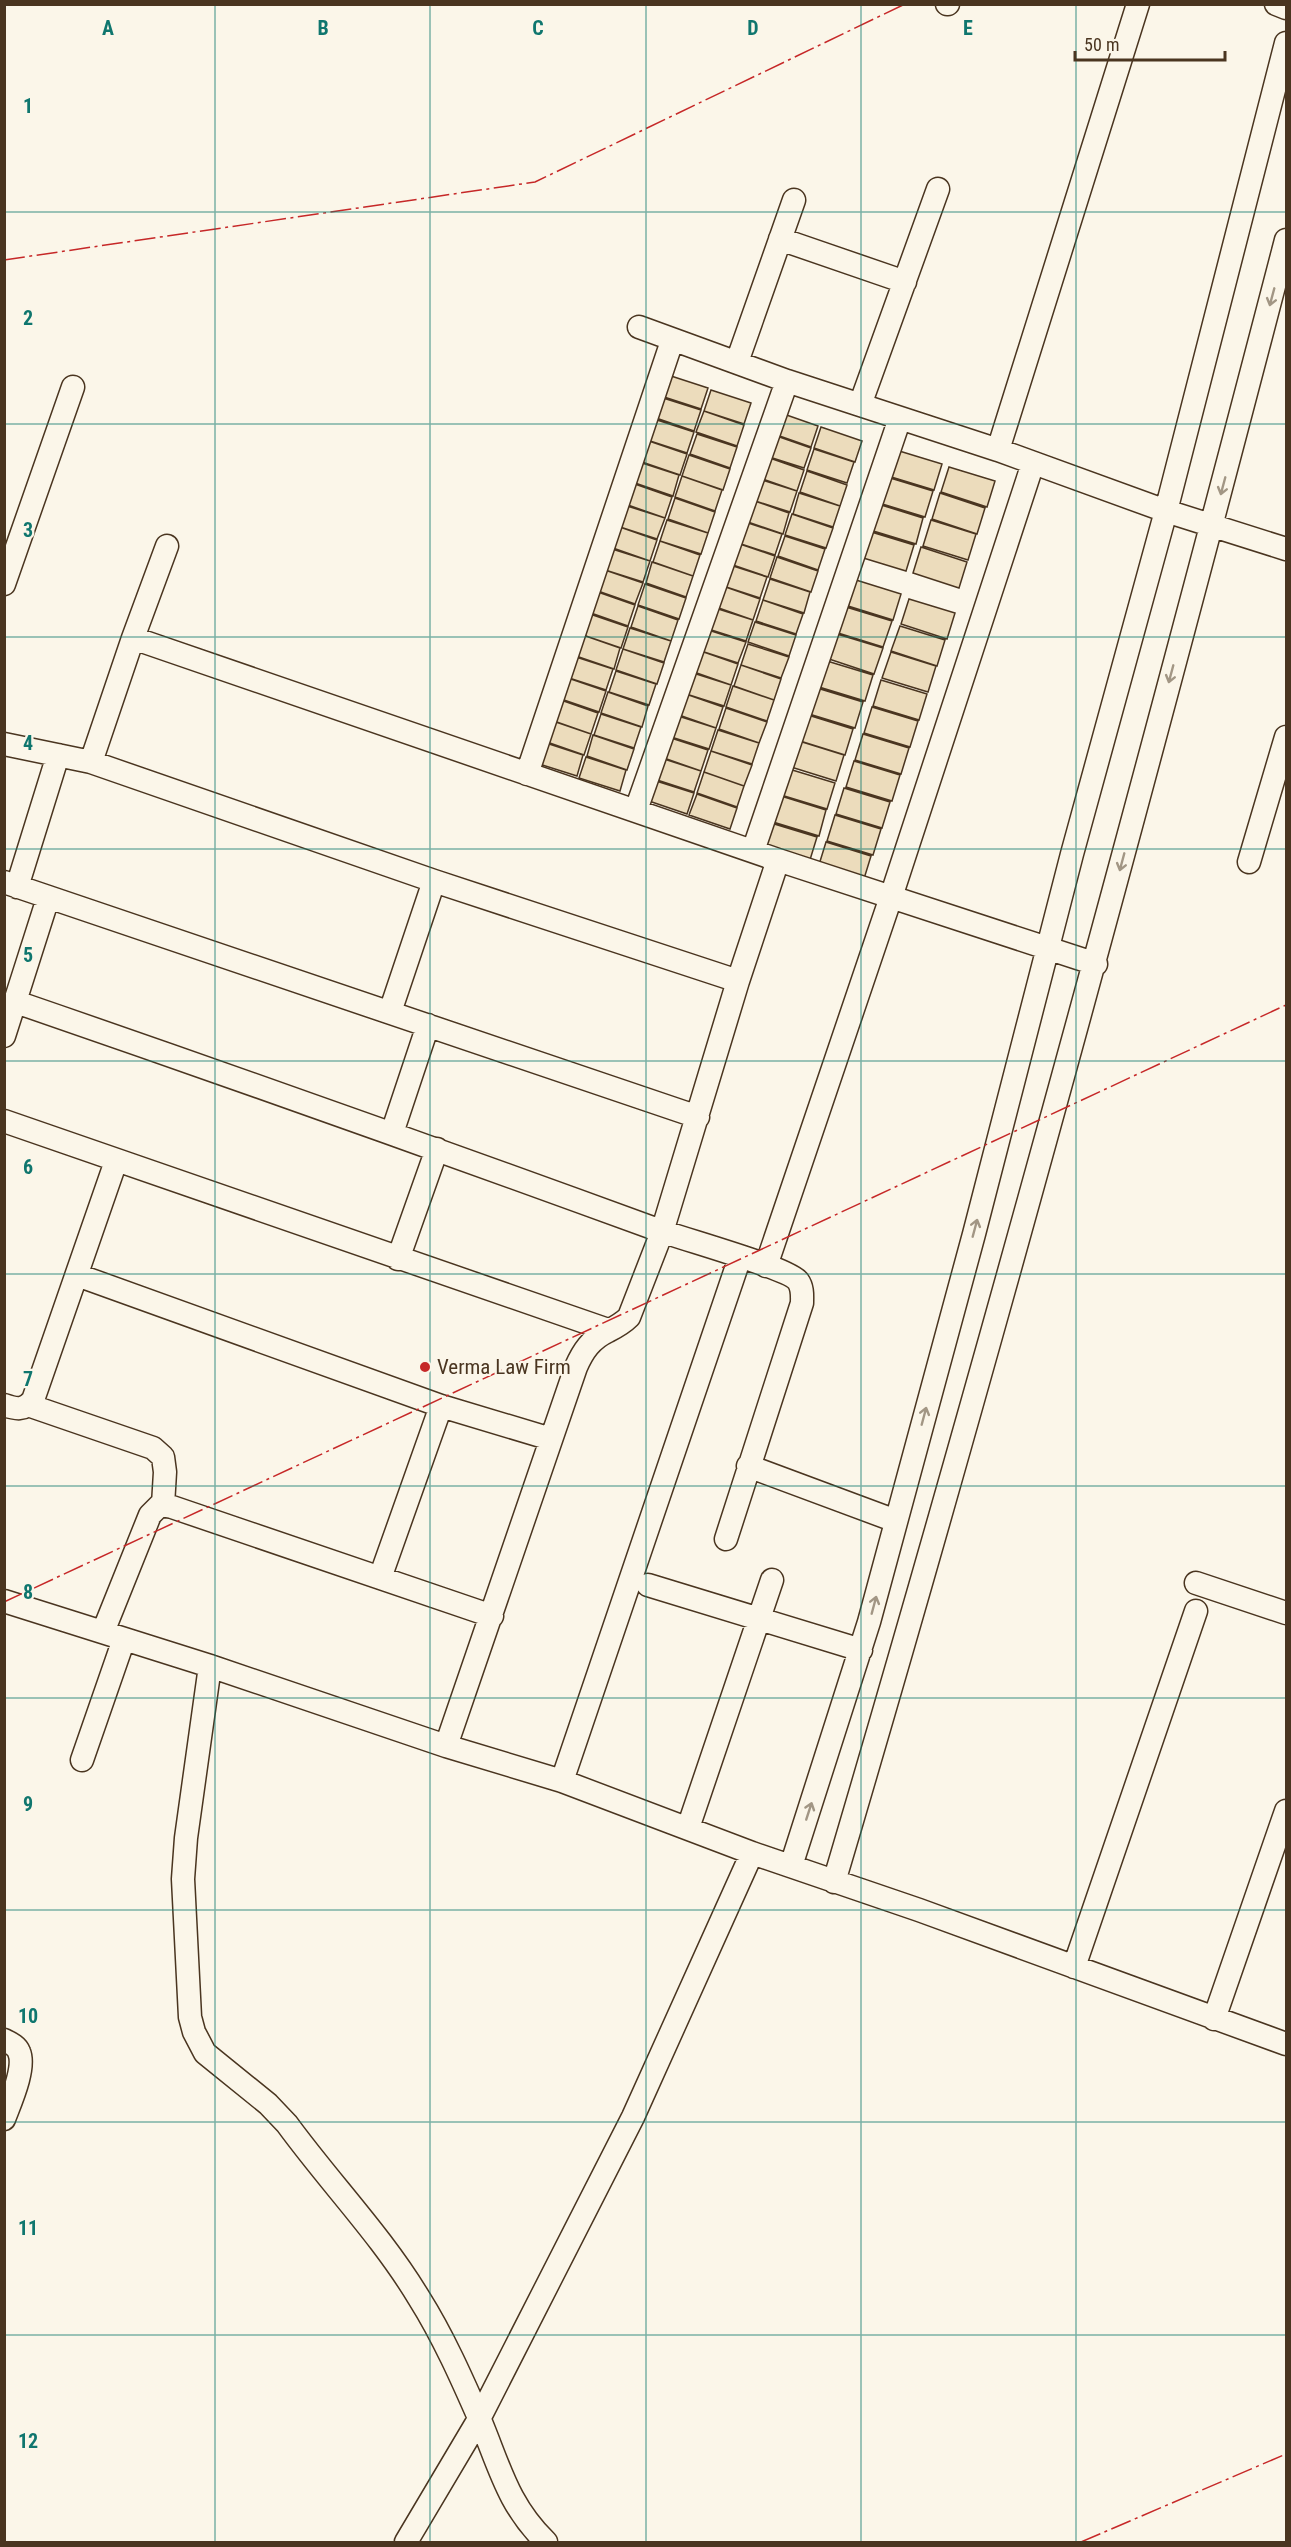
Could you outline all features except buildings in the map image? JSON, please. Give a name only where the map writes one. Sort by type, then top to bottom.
[{"type":"street","points":[[998,450],[1138,4]]},
{"type":"street","points":[[1276,4],[1287,8]]},
{"type":"street","points":[[790,1866],[861,1650],[974,1234],[1047,948],[1166,511],[1287,43]]},
{"type":"street","points":[[860,405],[938,189]]},
{"type":"street","points":[[737,362],[794,200]]},
{"type":"street","points":[[780,239],[905,282]]},
{"type":"street","points":[[834,1882],[996,1326],[1096,964],[1287,240]]},
{"type":"street","points":[[639,327],[787,381],[998,450],[1166,511],[1287,549]]},
{"type":"street","points":[[527,774],[672,340]]},
{"type":"street","points":[[636,810],[787,381]]},
{"type":"street","points":[[4,584],[73,387]]},
{"type":"street","points":[[753,851],[900,418]]},
{"type":"street","points":[[766,1266],[891,897],[1033,463]]},
{"type":"street","points":[[91,762],[167,546]]},
{"type":"street","points":[[133,638],[778,860],[1096,964]]},
{"type":"street","points":[[1250,862],[1278,800],[1287,737]]},
{"type":"street","points":[[4,744],[91,762],[434,882],[738,981]]},
{"type":"street","points":[[58,754],[11,884],[698,1118]]},
{"type":"street","points":[[446,1746],[582,1353],[595,1338],[618,1326],[629,1317],[662,1232],[738,981],[778,860]]},
{"type":"street","points":[[390,1012],[434,882]]},
{"type":"street","points":[[4,1036],[48,898]]},
{"type":"street","points":[[16,1002],[392,1133],[662,1232],[766,1266],[798,1280],[802,1303],[726,1539]]},
{"type":"street","points":[[392,1133],[428,1025]]},
{"type":"street","points":[[4,1121],[608,1330]]},
{"type":"street","points":[[398,1259],[437,1149]]},
{"type":"street","points":[[4,1405],[18,1409],[33,1400],[116,1161]]},
{"type":"street","points":[[562,1781],[740,1257]]},
{"type":"street","points":[[76,1275],[441,1406],[551,1439]]},
{"type":"street","points":[[28,1405],[153,1448],[163,1457],[165,1472],[163,1506]]},
{"type":"street","points":[[380,1578],[441,1406]]},
{"type":"street","points":[[748,1466],[896,1521]]},
{"type":"street","points":[[103,1632],[150,1515],[153,1510],[163,1506],[172,1506],[492,1616]]},
{"type":"street","points":[[688,1828],[772,1580]]},
{"type":"street","points":[[1196,1583],[1287,1613]]},
{"type":"street","points":[[648,1585],[861,1650]]},
{"type":"street","points":[[4,1601],[210,1666],[446,1746],[562,1781],[752,1853],[919,1910],[1287,2044]]},
{"type":"street","points":[[1074,1967],[1196,1611]]},
{"type":"street","points":[[82,1760],[124,1640]]},
{"type":"street","points":[[210,1666],[186,1838],[183,1879],[189,2002],[194,2032],[205,2053],[268,2104],[287,2124],[371,2226],[420,2298],[479,2419],[513,2501],[528,2524],[546,2542]]},
{"type":"street","points":[[1214,2019],[1287,1811]]},
{"type":"street","points":[[406,2542],[479,2419],[633,2117],[752,1853]]},
{"type":"street","points":[[4,2040],[14,2045],[21,2060],[18,2078],[4,2119]]},
{"type":"power","points":[[4,260],[535,182],[905,4]]},
{"type":"power","points":[[4,1602],[1286,1005]]},
{"type":"power","points":[[1081,2542],[1286,2454]]},
{"type":"place","name":"Verma Law Firm","points":[[425,1367]]}]
